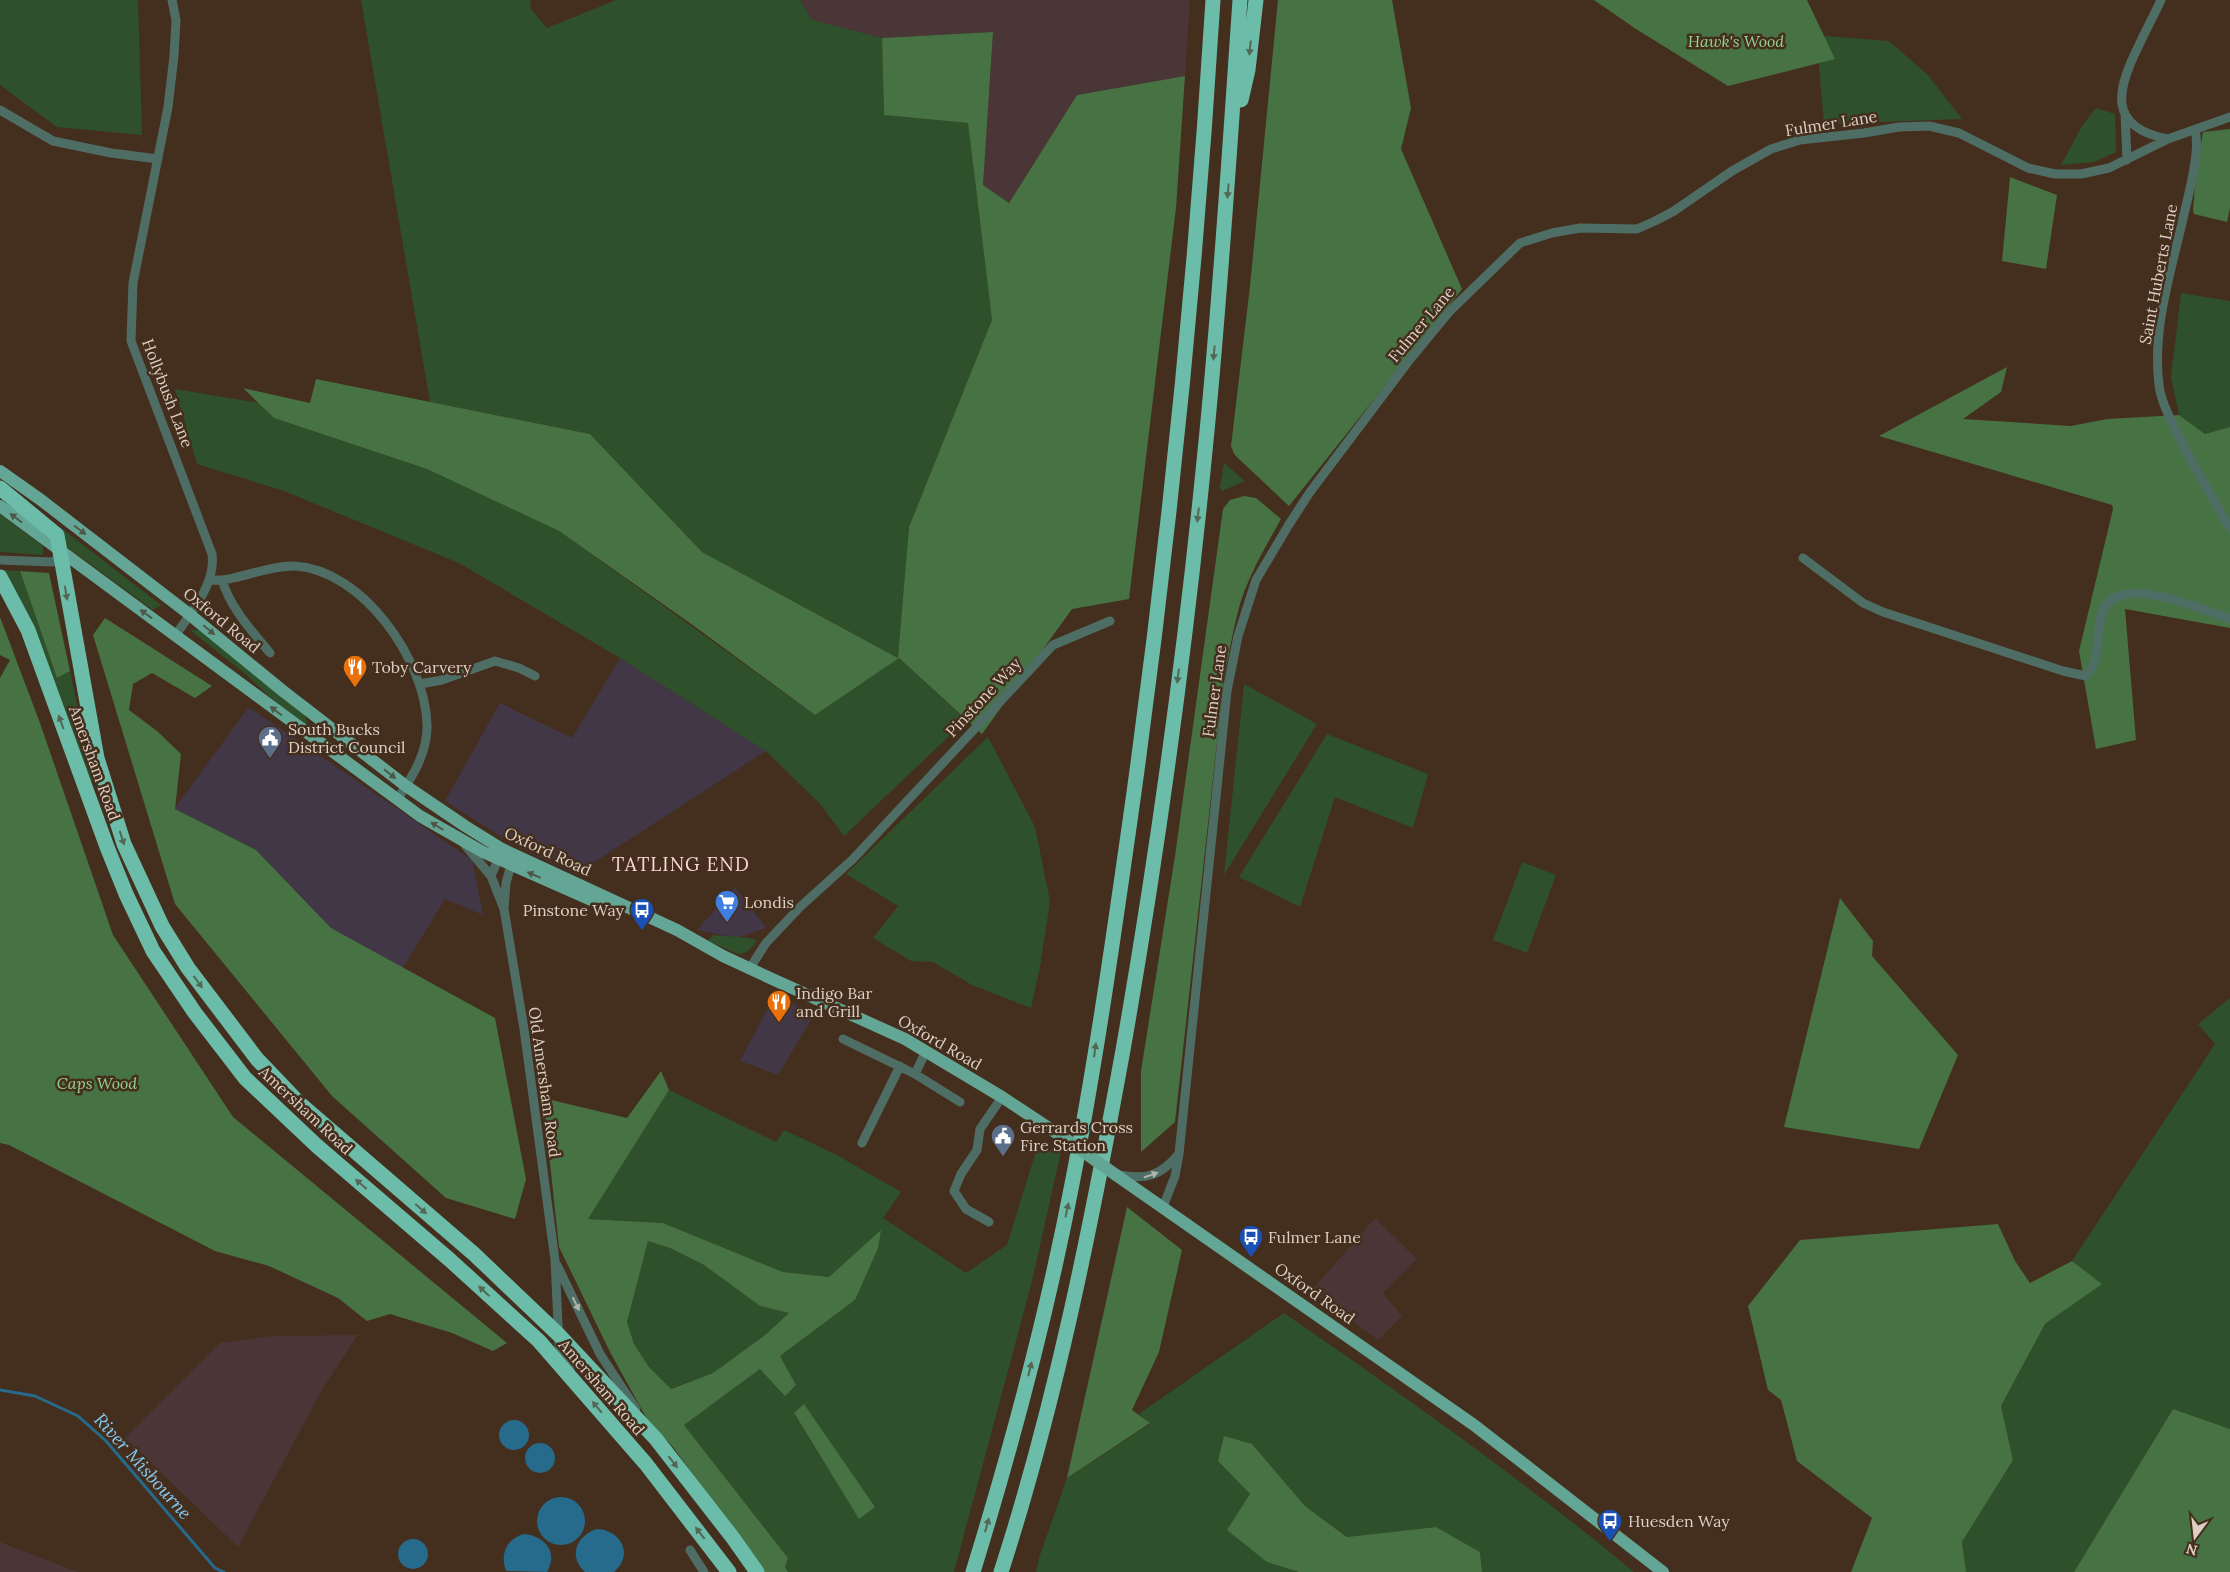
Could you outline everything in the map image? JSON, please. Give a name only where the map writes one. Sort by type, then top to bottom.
[{"type":"highway","points":[[973,1572],[1023,1397],[1070,1195],[1087,1101],[1122,875],[1144,724],[1180,420],[1204,148],[1213,0]]},
{"type":"highway","points":[[1001,1572],[1029,1476],[1066,1333],[1097,1193],[1137,967],[1170,744],[1202,480],[1232,143],[1240,0]]},
{"type":"highway","points":[[1232,143],[1248,70],[1256,0]]},
{"type":"highway","points":[[0,488],[57,535],[97,758],[124,844],[162,926],[188,968],[257,1059],[299,1103],[474,1254],[559,1335],[656,1439],[733,1538],[756,1572]]},
{"type":"highway","name":"Amersham Road","points":[[0,577],[28,630],[107,848],[126,894],[153,951],[195,1013],[245,1078],[317,1146],[450,1260],[539,1341],[646,1464],[729,1572]]},
{"type":"main road","name":"Oxford Road","points":[[0,471],[42,500],[189,614],[320,721],[500,854],[677,930],[724,956],[900,1036],[926,1050],[1064,1138],[1474,1425],[1663,1572]]},
{"type":"main road","points":[[0,506],[397,800],[462,841],[500,854]]},
{"type":"main road","points":[[316,740],[320,721]]},
{"type":"street","name":"Hollybush Lane","points":[[172,0],[176,20],[168,107],[133,283],[131,341],[209,544],[213,563],[209,580],[176,635]]},
{"type":"street","points":[[2127,160],[2125,113],[2121,101],[2122,83],[2162,0]]},
{"type":"street","points":[[0,110],[53,140],[111,153],[158,159]]},
{"type":"street","points":[[2125,113],[2139,130],[2168,139]]},
{"type":"street","name":"Fulmer Lane","points":[[1163,1207],[1175,1176],[1179,1154],[1227,692],[1234,652],[1245,610],[1256,580],[1310,492],[1408,362],[1450,311],[1520,243],[1552,233],[1580,228],[1637,228],[1655,222],[1725,176],[1771,149],[1800,140],[1899,127],[1929,126],[1959,132],[2028,168],[2056,174],[2081,174],[2109,168],[2168,139],[2230,117]]},
{"type":"street","name":"Saint Huberts Lane","points":[[2194,130],[2197,146],[2158,340],[2159,386],[2165,408],[2192,464],[2230,528]]},
{"type":"street","points":[[0,560],[52,562],[61,553]]},
{"type":"street","points":[[1803,558],[1863,603],[1883,612],[2064,671],[2086,676],[2095,661],[2102,612],[2116,598],[2132,592],[2152,594],[2230,619]]},
{"type":"street","points":[[209,580],[222,580],[264,569],[296,566],[334,576],[370,604],[402,645],[420,684],[427,724],[423,757],[397,800]]},
{"type":"street","points":[[222,580],[240,617],[270,653]]},
{"type":"street","name":"Pinstone Way","points":[[750,968],[766,943],[800,907],[853,859],[1053,645],[1110,621]]},
{"type":"street","points":[[420,684],[442,680],[495,662],[509,664],[535,676]]},
{"type":"street","name":"Old Amersham Road","points":[[462,841],[491,876],[504,909],[524,1029],[555,1260],[560,1345],[565,1360],[582,1389]]},
{"type":"street","points":[[491,876],[500,854]]},
{"type":"street","name":"Old Amersham Road","points":[[504,909],[506,883],[513,860]]},
{"type":"street","points":[[843,1039],[915,1074],[960,1102]]},
{"type":"street","points":[[915,1074],[926,1050]]},
{"type":"street","points":[[862,1143],[900,1066]]},
{"type":"street","points":[[989,1222],[966,1209],[954,1191],[961,1174],[977,1150],[980,1129],[1002,1097]]},
{"type":"street","points":[[1116,1175],[1140,1179],[1150,1176],[1161,1172],[1179,1154]]},
{"type":"street","name":"Old Amersham Road","points":[[555,1260],[600,1354],[656,1439]]},
{"type":"street","points":[[690,1550],[704,1572]]},
{"type":"shaded area","points":[[800,0],[1190,0],[1185,76],[1077,95],[1009,203],[983,185],[993,32],[882,38],[811,20]]},
{"type":"shaded area","points":[[620,658],[766,751],[576,874],[518,847],[445,801],[500,703],[572,738]]},
{"type":"shaded area","points":[[249,707],[472,860],[483,915],[445,899],[403,968],[331,928],[256,850],[174,809]]},
{"type":"shaded area","points":[[735,887],[766,928],[736,938],[697,930]]},
{"type":"shaded area","points":[[774,996],[815,1013],[778,1075],[740,1061]]},
{"type":"shaded area","points":[[1375,1218],[1417,1259],[1383,1293],[1402,1316],[1378,1340],[1311,1291]]},
{"type":"shaded area","points":[[358,1335],[323,1388],[238,1547],[125,1438],[220,1343],[271,1336]]},
{"type":"shaded area","points":[[0,1542],[78,1572],[0,1572]]},
{"type":"green space","points":[[0,0],[138,0],[142,135],[57,127],[0,85]]},
{"type":"green space","points":[[361,0],[530,0],[531,9],[547,28],[616,0],[800,0],[812,20],[882,38],[884,115],[968,123],[992,320],[909,527],[899,658],[966,720],[844,836],[820,804],[766,751],[620,658],[459,563],[284,491],[197,464],[175,389],[259,403],[274,418],[427,469],[559,531],[815,715],[898,658],[702,552],[590,434],[430,402]]},
{"type":"green space","points":[[1278,0],[1392,0],[1411,108],[1401,149],[1462,289],[1289,506],[1234,454],[1231,446],[1250,286]]},
{"type":"green space","name":"Hawk's Wood","points":[[1594,0],[1807,0],[1835,59],[1728,86],[1636,29]]},
{"type":"green space","points":[[993,32],[983,185],[1009,203],[1077,95],[1185,76],[1176,208],[1129,599],[1072,609],[982,734],[899,658],[815,715],[694,626],[559,531],[427,469],[274,418],[243,388],[310,403],[316,379],[590,434],[702,552],[898,658],[909,527],[992,320],[968,123],[884,115],[882,38]]},
{"type":"green space","points":[[1824,36],[1889,41],[1928,75],[1962,119],[1824,124],[1819,67]]},
{"type":"green space","points":[[2096,108],[2115,114],[2116,152],[2094,162],[2061,165],[2082,126]]},
{"type":"green space","points":[[2230,129],[2230,208],[2227,222],[2194,214],[2193,211],[2196,172],[2203,132]]},
{"type":"green space","points":[[2010,177],[2057,195],[2046,269],[2002,261]]},
{"type":"green space","points":[[2181,293],[2230,301],[2230,427],[2205,434],[2179,415],[2171,377]]},
{"type":"green space","points":[[2007,367],[2001,392],[1963,419],[2071,426],[2107,419],[2179,415],[2205,434],[2230,427],[2230,628],[2125,609],[2136,740],[2096,749],[2079,651],[2113,509],[2112,505],[1879,436]]},
{"type":"green space","points":[[1224,463],[1245,481],[1222,491],[1220,487]]},
{"type":"green space","points":[[1244,496],[1256,498],[1281,519],[1244,592],[1235,624],[1224,679],[1175,1122],[1141,1152],[1141,1071],[1175,856],[1223,509],[1230,500]]},
{"type":"green space","points":[[0,514],[43,546],[43,555],[0,552]]},
{"type":"green space","points":[[60,527],[161,605],[153,610],[67,547]]},
{"type":"green space","points":[[3,570],[20,571],[57,678],[70,671],[93,780],[89,786],[56,688]]},
{"type":"green space","points":[[20,571],[49,573],[70,671],[57,678]]},
{"type":"green space","name":"Caps Wood","points":[[0,617],[40,723],[113,935],[233,1117],[507,1343],[493,1351],[452,1333],[390,1314],[367,1321],[338,1298],[269,1266],[215,1251],[9,1145],[0,1143],[0,678],[10,660],[0,655]]},
{"type":"green space","points":[[105,618],[212,686],[195,698],[152,673],[133,684],[129,710],[157,731],[181,754],[175,809],[256,850],[331,928],[495,1018],[526,1179],[515,1219],[446,1198],[332,1096],[175,904],[93,635]]},
{"type":"green space","points":[[190,630],[205,630],[305,714],[308,727],[295,720],[244,673]]},
{"type":"green space","points":[[1244,684],[1317,724],[1224,875]]},
{"type":"green space","points":[[1327,734],[1428,774],[1413,828],[1335,797],[1300,907],[1239,877]]},
{"type":"green space","points":[[988,737],[1035,827],[1050,901],[1040,967],[1031,1008],[972,985],[933,962],[911,961],[873,938],[898,906],[846,874]]},
{"type":"green space","points":[[1522,862],[1556,875],[1527,953],[1493,940]]},
{"type":"green space","points":[[1840,898],[1873,941],[1872,956],[1958,1055],[1919,1149],[1784,1127]]},
{"type":"green space","points":[[713,935],[757,940],[749,950],[738,954],[708,941]]},
{"type":"green space","points":[[2230,998],[2230,1429],[2173,1409],[2074,1572],[1966,1572],[1962,1542],[2013,1460],[2001,1406],[2045,1324],[2101,1284],[2072,1261],[2215,1044],[2198,1024]]},
{"type":"green space","points":[[661,1071],[669,1090],[588,1219],[663,1223],[783,1272],[829,1277],[881,1230],[878,1248],[855,1300],[780,1356],[796,1385],[785,1396],[760,1369],[684,1425],[788,1558],[785,1567],[788,1572],[763,1572],[673,1447],[647,1419],[610,1352],[559,1247],[543,1098],[627,1118]],"holes":[[[648,1241],[670,1248],[704,1265],[760,1306],[789,1313],[765,1335],[713,1373],[671,1389],[649,1367],[634,1344],[627,1322]]]},
{"type":"green space","points":[[669,1090],[776,1142],[784,1130],[835,1154],[901,1192],[883,1218],[966,1273],[1007,1245],[1037,1148],[1061,1152],[1032,1281],[954,1572],[788,1572],[785,1567],[788,1558],[684,1425],[760,1369],[785,1395],[796,1385],[780,1356],[855,1300],[881,1231],[829,1277],[783,1272],[663,1223],[588,1219]],"holes":[[[804,1405],[859,1518],[794,1414]]]},
{"type":"green space","points":[[1127,1207],[1182,1250],[1159,1352],[1132,1410],[1150,1423],[1067,1478]]},
{"type":"green space","points":[[1998,1224],[2015,1261],[2030,1283],[2072,1261],[2102,1284],[2045,1324],[2001,1406],[2013,1460],[1962,1542],[1966,1572],[1851,1572],[1872,1518],[1797,1461],[1781,1400],[1768,1390],[1748,1306],[1800,1240]]},
{"type":"green space","points":[[648,1241],[670,1248],[704,1265],[760,1306],[789,1313],[765,1335],[713,1373],[670,1389],[649,1367],[634,1344],[627,1322]]},
{"type":"green space","points":[[1284,1313],[1506,1471],[1634,1572],[1482,1572],[1480,1552],[1436,1527],[1348,1537],[1305,1506],[1252,1444],[1218,1461],[1250,1494],[1267,1562],[1299,1572],[1036,1572],[1039,1558],[1067,1478],[1150,1424],[1139,1414]]},
{"type":"green space","points":[[804,1404],[875,1507],[859,1519],[794,1413]]},
{"type":"green space","points":[[2173,1409],[2230,1429],[2230,1572],[2074,1572]]},
{"type":"green space","points":[[1224,1436],[1252,1444],[1305,1506],[1347,1537],[1436,1527],[1480,1552],[1482,1572],[1299,1572],[1267,1562],[1227,1530],[1250,1494],[1218,1461]]},
{"type":"water","points":[[514,1420],[520,1421],[528,1429],[528,1441],[520,1449],[514,1450],[508,1449],[500,1441],[499,1435],[500,1429],[508,1421]]},
{"type":"water","points":[[540,1443],[546,1444],[554,1452],[554,1464],[546,1472],[540,1473],[534,1472],[526,1464],[525,1458],[526,1452],[534,1444]]},
{"type":"water","points":[[556,1497],[566,1497],[578,1504],[585,1516],[585,1526],[578,1538],[566,1545],[556,1545],[548,1541],[541,1534],[537,1526],[537,1516],[541,1508],[548,1501]]},
{"type":"water","points":[[596,1529],[612,1533],[622,1544],[624,1550],[623,1558],[614,1572],[585,1572],[577,1560],[576,1554],[579,1542],[589,1532]]},
{"type":"water","points":[[523,1534],[531,1535],[543,1541],[547,1546],[551,1558],[547,1572],[506,1571],[504,1553],[506,1548],[512,1540]]},
{"type":"water","points":[[413,1539],[419,1540],[427,1548],[427,1560],[419,1568],[413,1569],[407,1568],[399,1560],[398,1554],[399,1548],[407,1540]]},
{"type":"waterway","name":"River Misbourne","points":[[0,1390],[35,1396],[78,1416],[106,1441],[215,1568],[224,1572]]},
{"type":"place","name":"Toby Carvery","points":[[355,688]]},
{"type":"place","name":"South Bucks District Council","points":[[270,759]]},
{"type":"place","name":"Londis","points":[[727,923]]},
{"type":"place","name":"Pinstone Way","points":[[642,931]]},
{"type":"place","name":"Indigo Bar and Grill","points":[[779,1023]]},
{"type":"place","name":"Gerrards Cross Fire Station","points":[[1003,1157]]},
{"type":"place","name":"Fulmer Lane","points":[[1251,1258]]},
{"type":"place","name":"Huesden Way","points":[[1610,1542]]},
{"type":"district","name":"TATLING END","points":[[681,864]]}]
